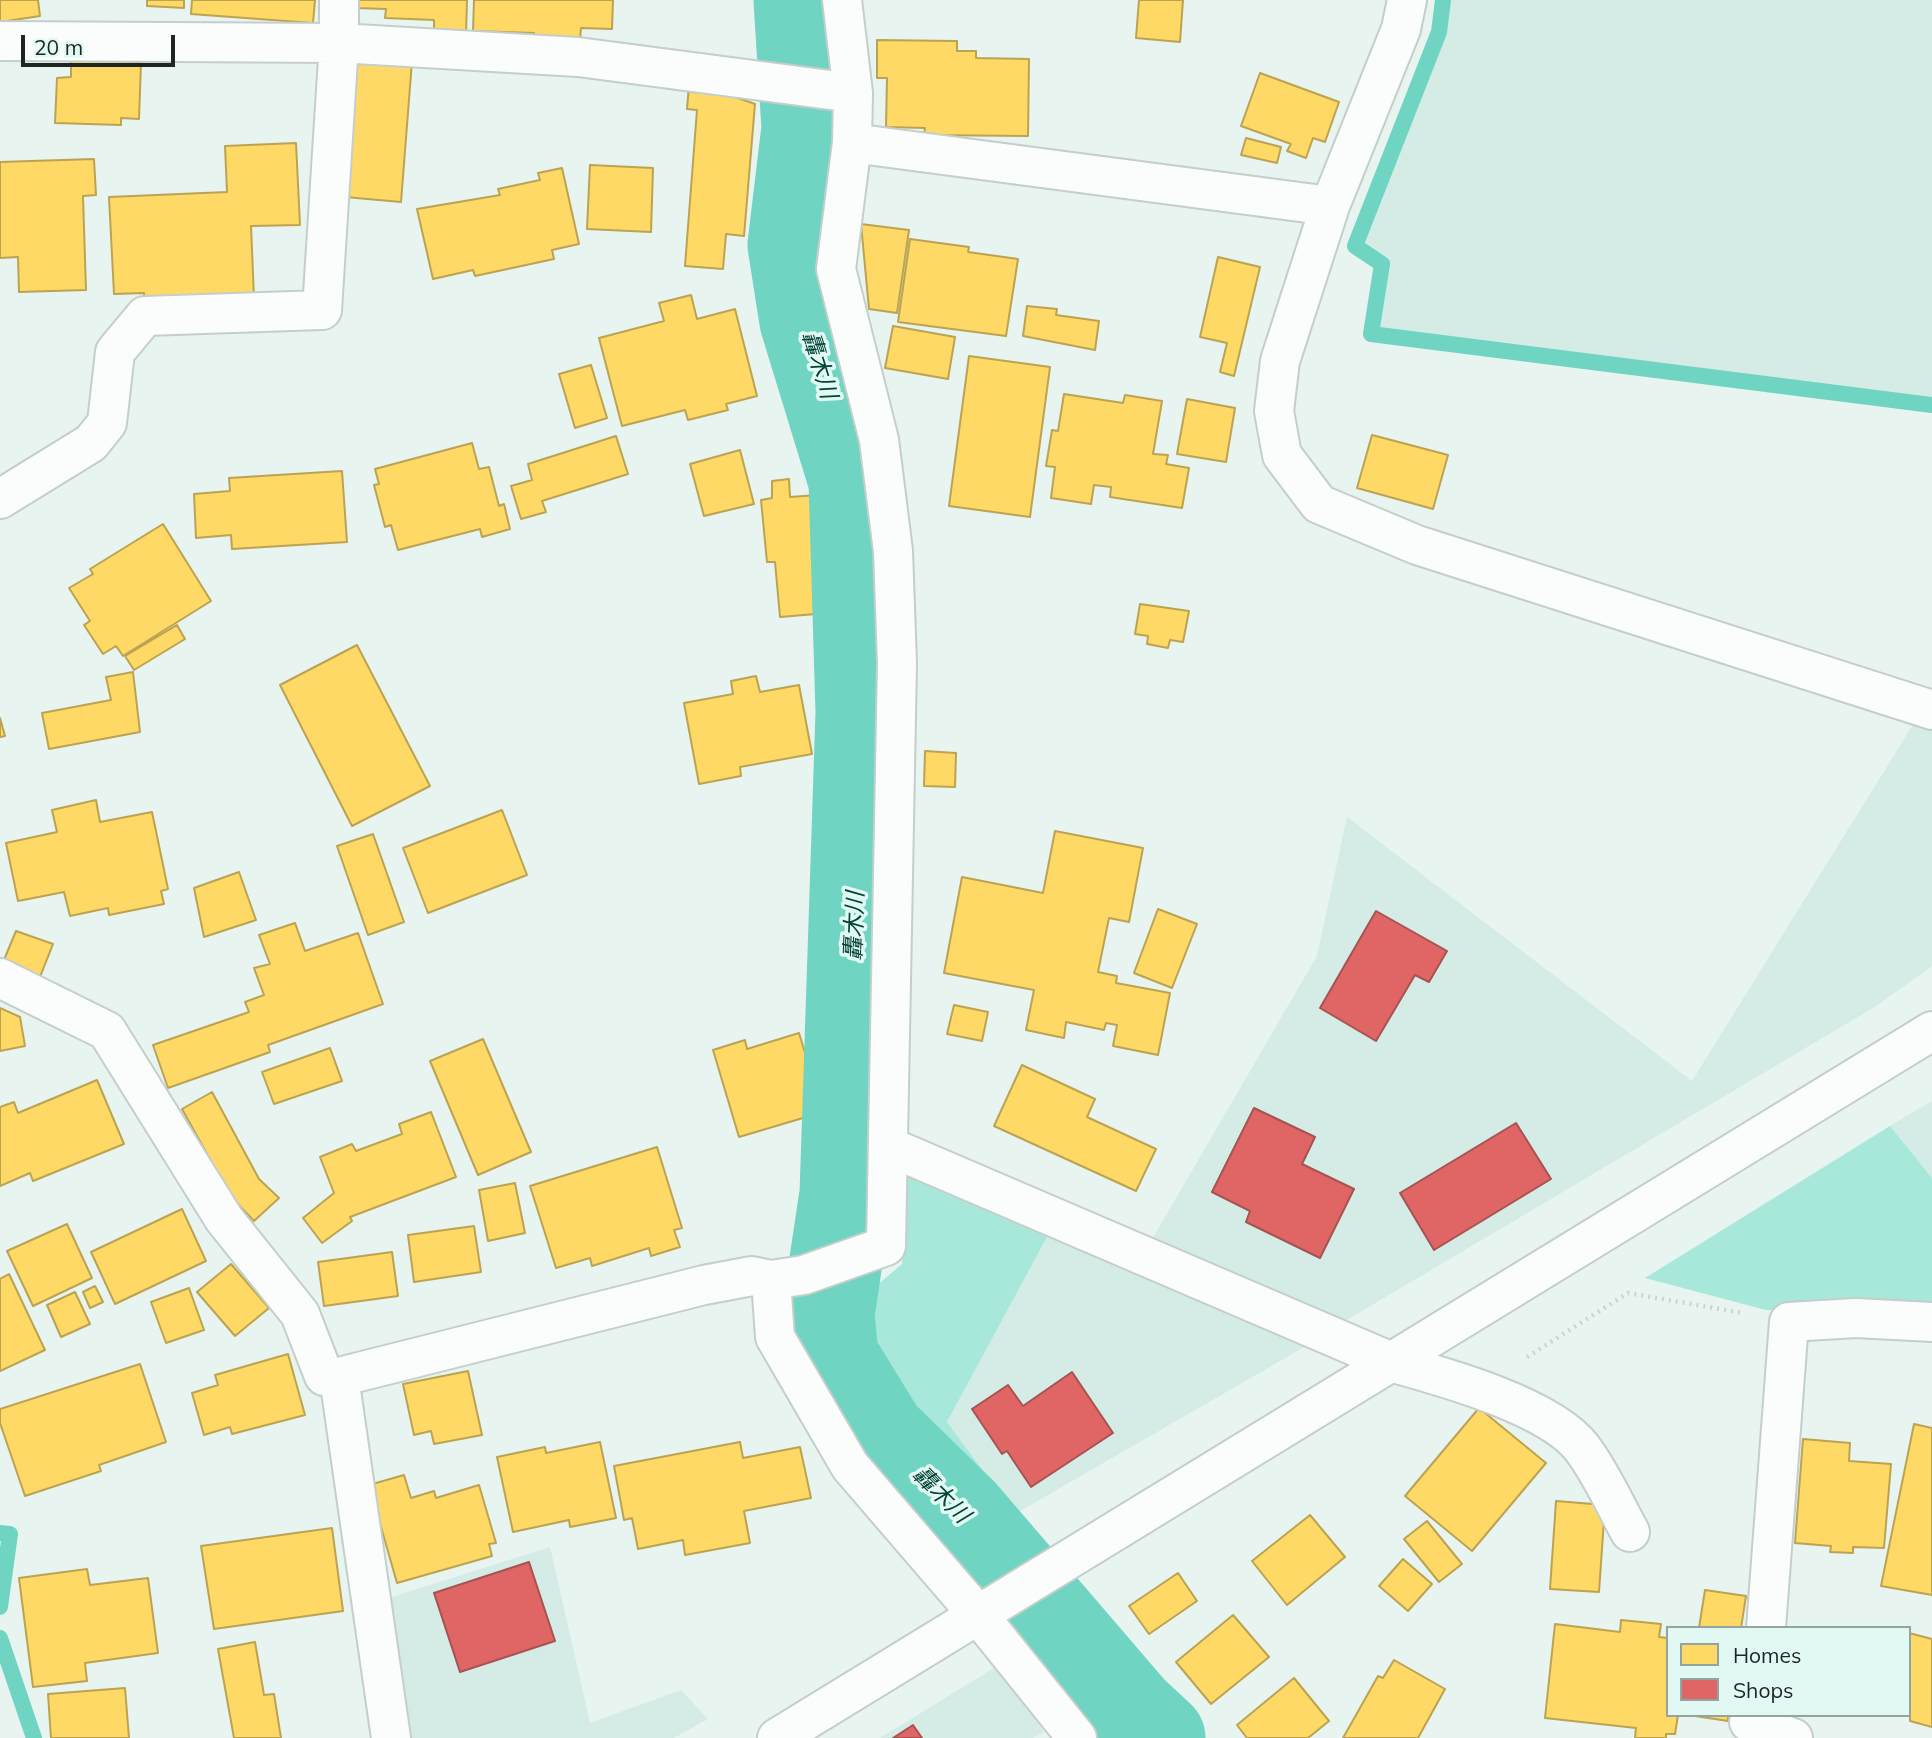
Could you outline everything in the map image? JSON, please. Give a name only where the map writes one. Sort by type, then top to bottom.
[{"type":"street","points":[[0,499],[91,443],[107,423],[116,352],[145,316],[322,310],[339,43],[339,0]]},
{"type":"street","points":[[0,978],[107,1031],[224,1219],[300,1314],[324,1376],[339,1377],[704,1285],[752,1276],[788,1278],[886,1246],[890,1147],[897,663],[893,564],[879,440],[836,269],[852,143],[853,93],[842,0]]},
{"type":"street","points":[[1407,0],[1401,29],[1330,206],[1280,361],[1274,411],[1282,456],[1319,504],[1417,545],[1932,710]]},
{"type":"street","points":[[0,41],[339,43],[578,57],[770,80],[853,93]]},
{"type":"street","points":[[852,143],[1330,206]]},
{"type":"street","points":[[777,1738],[1394,1363],[1932,1031]]},
{"type":"street","points":[[890,1147],[1394,1363],[1480,1387],[1549,1422],[1581,1446],[1630,1532]]},
{"type":"street","points":[[788,1278],[775,1337],[850,1466],[990,1610],[1069,1736]]},
{"type":"street","points":[[1766,1626],[1789,1322],[1856,1318],[1932,1322]]},
{"type":"street","points":[[339,1377],[391,1738]]},
{"type":"street","points":[[1748,1725],[1793,1738]]},
{"type":"path","points":[[1480,1387],[1628,1293],[1789,1322]]},
{"type":"shaded area","points":[[1447,0],[1932,0],[1932,398],[1377,328],[1389,258],[1365,243],[1441,45]]},
{"type":"shaded area","points":[[1914,723],[1932,731],[1932,966],[1873,1008],[1340,1324],[1151,1241],[1317,956],[1347,817],[1692,1081]]},
{"type":"shaded area","points":[[1932,1101],[1932,1178],[1890,1126]]},
{"type":"shaded area","points":[[1047,1237],[1313,1342],[1015,1514],[947,1422]]},
{"type":"shaded area","points":[[550,1547],[590,1723],[681,1690],[708,1719],[674,1738],[403,1738],[379,1601]]},
{"type":"shaded area","points":[[999,1665],[1044,1732],[1033,1738],[880,1738]]},
{"type":"green space","points":[[1890,1126],[1932,1178],[1932,1310],[1766,1310],[1645,1278]]},
{"type":"green space","points":[[907,1175],[1047,1237],[947,1422],[1015,1514],[906,1426],[856,1303],[902,1264]]},
{"type":"building: Homes","points":[[0,0],[38,0],[40,16],[0,22]]},
{"type":"building: Homes","points":[[147,0],[184,0],[184,8],[147,6]]},
{"type":"building: Homes","points":[[192,0],[315,0],[313,23],[191,14]]},
{"type":"building: Homes","points":[[357,0],[467,0],[466,34],[434,33],[434,20],[385,18],[386,9],[356,8]]},
{"type":"building: Homes","points":[[474,0],[613,0],[612,29],[581,28],[580,40],[534,39],[534,33],[473,31]]},
{"type":"building: Homes","points":[[1139,0],[1183,0],[1180,42],[1136,38]]},
{"type":"building: Homes","points":[[877,40],[957,41],[957,51],[976,51],[976,58],[1029,59],[1028,136],[924,135],[925,128],[886,127],[887,78],[877,78]]},
{"type":"building: Homes","points":[[356,57],[412,61],[401,202],[345,197]]},
{"type":"building: Homes","points":[[71,59],[141,62],[139,119],[121,118],[121,125],[55,123],[57,78],[71,77]]},
{"type":"building: Homes","points":[[1260,73],[1339,102],[1325,142],[1313,138],[1306,158],[1287,151],[1291,144],[1241,126]]},
{"type":"building: Homes","points":[[689,85],[704,86],[755,104],[744,236],[726,234],[723,269],[685,266],[697,110],[687,109]]},
{"type":"building: Homes","points":[[1246,138],[1281,147],[1277,163],[1241,155]]},
{"type":"building: Homes","points":[[296,143],[300,225],[251,226],[254,298],[144,302],[144,293],[114,294],[109,197],[227,192],[225,146]]},
{"type":"building: Homes","points":[[94,159],[96,195],[83,196],[86,290],[19,292],[18,257],[0,258],[0,162]]},
{"type":"building: Homes","points":[[590,165],[653,168],[651,232],[587,229]]},
{"type":"building: Homes","points":[[562,168],[579,244],[552,250],[554,259],[475,276],[473,270],[433,279],[417,209],[500,195],[498,189],[540,180],[538,173]]},
{"type":"building: Homes","points":[[861,224],[909,230],[897,313],[869,309]]},
{"type":"building: Homes","points":[[910,239],[969,247],[968,252],[1018,259],[1006,336],[898,322]]},
{"type":"building: Homes","points":[[1218,257],[1260,267],[1234,376],[1220,372],[1227,343],[1200,337]]},
{"type":"building: Homes","points":[[691,295],[697,319],[735,309],[757,396],[726,404],[728,410],[688,420],[685,410],[622,426],[599,338],[664,321],[659,303]]},
{"type":"building: Homes","points":[[1027,306],[1057,309],[1056,315],[1099,321],[1095,350],[1023,336]]},
{"type":"building: Homes","points":[[893,326],[955,337],[948,379],[885,368]]},
{"type":"building: Homes","points":[[969,356],[1050,367],[1030,517],[949,506]]},
{"type":"building: Homes","points":[[591,365],[607,418],[575,428],[559,374]]},
{"type":"building: Homes","points":[[1064,394],[1123,403],[1125,395],[1162,401],[1153,454],[1168,455],[1166,464],[1189,468],[1182,508],[1110,497],[1111,487],[1094,485],[1091,504],[1051,498],[1055,467],[1046,466],[1052,430],[1058,431]]},
{"type":"building: Homes","points":[[1187,399],[1235,408],[1226,462],[1177,454]]},
{"type":"building: Homes","points":[[1372,435],[1448,455],[1433,509],[1357,488]]},
{"type":"building: Homes","points":[[616,436],[628,474],[542,501],[546,512],[521,519],[511,486],[532,480],[528,464]]},
{"type":"building: Homes","points":[[472,443],[479,469],[489,467],[499,506],[504,504],[510,529],[482,537],[480,529],[398,550],[391,525],[385,527],[374,485],[379,484],[375,469]]},
{"type":"building: Homes","points":[[740,450],[754,504],[704,516],[690,464]]},
{"type":"building: Homes","points":[[342,471],[347,542],[232,549],[231,535],[196,538],[194,494],[230,491],[229,478]]},
{"type":"building: Homes","points":[[789,479],[790,497],[818,495],[828,613],[780,617],[775,562],[767,562],[761,500],[772,498],[772,481]]},
{"type":"building: Homes","points":[[163,524],[211,601],[123,656],[116,646],[103,654],[84,625],[90,621],[69,588],[93,574],[90,569]]},
{"type":"building: Homes","points":[[1140,604],[1189,611],[1183,642],[1170,640],[1168,648],[1147,644],[1148,636],[1135,634]]},
{"type":"building: Homes","points":[[177,625],[185,639],[134,670],[125,656]]},
{"type":"building: Homes","points":[[357,645],[430,786],[352,826],[280,685]]},
{"type":"building: Homes","points":[[133,672],[140,732],[49,749],[42,713],[111,700],[106,677]]},
{"type":"building: Homes","points":[[756,676],[760,692],[799,685],[812,754],[740,767],[741,776],[699,784],[684,703],[733,694],[731,681]]},
{"type":"building: Homes","points":[[0,718],[5,736],[0,737]]},
{"type":"building: Homes","points":[[925,751],[956,753],[955,787],[924,786]]},
{"type":"building: Homes","points":[[96,800],[100,822],[152,812],[168,889],[161,891],[164,904],[109,915],[108,908],[70,916],[64,892],[18,901],[6,843],[57,832],[52,810]]},
{"type":"building: Homes","points":[[502,810],[527,875],[428,913],[403,848]]},
{"type":"building: Homes","points":[[1055,831],[1143,848],[1129,922],[1109,918],[1098,972],[1117,976],[1116,983],[1170,993],[1158,1055],[1113,1046],[1117,1025],[1106,1023],[1104,1030],[1066,1022],[1064,1038],[1026,1030],[1034,990],[944,973],[962,877],[1043,893]]},
{"type":"building: Homes","points":[[373,834],[404,922],[368,935],[337,846]]},
{"type":"building: Homes","points":[[239,872],[256,920],[204,937],[194,888]]},
{"type":"building: Homes","points":[[1158,909],[1197,924],[1172,988],[1134,973]]},
{"type":"building: Homes","points":[[295,923],[305,951],[358,933],[383,1004],[268,1045],[270,1052],[168,1088],[153,1045],[249,1012],[245,1002],[264,995],[254,968],[270,964],[259,935]]},
{"type":"building: Homes","points":[[16,931],[53,944],[38,982],[1,967]]},
{"type":"building: Homes","points":[[954,1005],[988,1012],[982,1041],[947,1034]]},
{"type":"building: Homes","points":[[0,1008],[20,1017],[25,1046],[0,1051]]},
{"type":"building: Homes","points":[[799,1033],[823,1112],[739,1137],[713,1050],[745,1040],[747,1049]]},
{"type":"building: Homes","points":[[483,1039],[531,1152],[478,1175],[430,1061]]},
{"type":"building: Homes","points":[[330,1048],[342,1081],[274,1104],[262,1072]]},
{"type":"building: Homes","points":[[1022,1065],[1095,1099],[1087,1117],[1156,1149],[1136,1191],[994,1126]]},
{"type":"building: Homes","points":[[97,1080],[124,1144],[33,1181],[30,1173],[0,1186],[0,1107],[14,1102],[18,1113]]},
{"type":"building: Homes","points":[[212,1092],[259,1179],[279,1198],[254,1221],[231,1197],[182,1109]]},
{"type":"building: Homes","points":[[431,1112],[456,1177],[350,1217],[352,1221],[322,1243],[303,1218],[334,1193],[320,1157],[352,1144],[356,1151],[402,1134],[399,1124]]},
{"type":"building: Homes","points":[[657,1147],[682,1228],[674,1230],[680,1247],[651,1256],[649,1248],[592,1266],[590,1258],[556,1268],[530,1186]]},
{"type":"building: Homes","points":[[515,1183],[525,1233],[488,1241],[479,1190]]},
{"type":"building: Homes","points":[[182,1209],[206,1261],[115,1304],[91,1252]]},
{"type":"building: Homes","points":[[67,1224],[92,1278],[33,1306],[7,1251]]},
{"type":"building: Homes","points":[[474,1226],[481,1272],[414,1282],[408,1235]]},
{"type":"building: Homes","points":[[392,1252],[398,1296],[324,1306],[318,1262]]},
{"type":"building: Homes","points":[[231,1264],[269,1308],[235,1336],[197,1292]]},
{"type":"building: Homes","points":[[9,1274],[45,1350],[0,1371],[0,1279]]},
{"type":"building: Homes","points":[[95,1286],[103,1302],[90,1308],[83,1292]]},
{"type":"building: Homes","points":[[189,1288],[204,1330],[166,1343],[151,1302]]},
{"type":"building: Homes","points":[[75,1292],[90,1324],[61,1337],[47,1305]]},
{"type":"building: Homes","points":[[288,1354],[305,1415],[232,1434],[230,1427],[204,1435],[192,1393],[218,1385],[215,1375]]},
{"type":"building: Homes","points":[[140,1364],[166,1442],[99,1465],[101,1471],[25,1496],[0,1423],[0,1409]]},
{"type":"building: Homes","points":[[468,1371],[482,1435],[434,1444],[431,1431],[414,1435],[403,1384]]},
{"type":"building: Homes","points":[[1479,1408],[1546,1463],[1472,1551],[1405,1496]]},
{"type":"building: Homes","points":[[1914,1424],[1932,1428],[1932,1595],[1881,1586]]},
{"type":"building: Homes","points":[[1803,1439],[1850,1443],[1849,1461],[1891,1464],[1884,1548],[1853,1547],[1853,1553],[1830,1552],[1831,1546],[1795,1543]]},
{"type":"building: Homes","points":[[600,1442],[616,1518],[570,1527],[569,1520],[513,1532],[497,1457],[545,1447],[546,1453]]},
{"type":"building: Homes","points":[[740,1442],[743,1458],[800,1447],[811,1498],[744,1511],[750,1543],[685,1555],[683,1540],[638,1549],[632,1518],[624,1520],[614,1466]]},
{"type":"building: Homes","points":[[404,1475],[411,1498],[434,1491],[436,1498],[479,1485],[496,1543],[489,1544],[492,1556],[397,1583],[369,1485]]},
{"type":"building: Homes","points":[[1556,1501],[1605,1505],[1599,1592],[1550,1589]]},
{"type":"building: Homes","points":[[1310,1515],[1345,1557],[1287,1605],[1252,1561]]},
{"type":"building: Homes","points":[[1427,1521],[1462,1564],[1439,1582],[1404,1539]]},
{"type":"building: Homes","points":[[332,1528],[343,1611],[214,1629],[201,1546]]},
{"type":"building: Homes","points":[[1403,1559],[1432,1584],[1408,1611],[1379,1586]]},
{"type":"building: Homes","points":[[87,1569],[90,1585],[148,1578],[158,1653],[85,1663],[87,1681],[33,1687],[19,1578]]},
{"type":"building: Homes","points":[[1178,1573],[1197,1601],[1149,1634],[1129,1606]]},
{"type":"building: Homes","points":[[1705,1590],[1746,1596],[1741,1626],[1699,1626]]},
{"type":"building: Homes","points":[[1233,1615],[1269,1657],[1211,1704],[1176,1662]]},
{"type":"building: Homes","points":[[1621,1620],[1661,1624],[1659,1637],[1666,1638],[1666,1717],[1678,1717],[1675,1734],[1666,1734],[1666,1738],[1635,1738],[1636,1728],[1545,1718],[1555,1624],[1620,1632]]},
{"type":"building: Homes","points":[[1911,1634],[1932,1639],[1932,1727],[1910,1721]]},
{"type":"building: Homes","points":[[255,1642],[264,1695],[274,1694],[281,1738],[234,1738],[218,1649]]},
{"type":"building: Homes","points":[[1394,1660],[1445,1689],[1418,1738],[1343,1738],[1378,1676],[1383,1678]]},
{"type":"building: Homes","points":[[1294,1678],[1329,1721],[1308,1738],[1247,1738],[1237,1725]]},
{"type":"building: Homes","points":[[125,1688],[129,1738],[51,1738],[48,1694]]},
{"type":"building: Homes","points":[[1701,1717],[1728,1717],[1728,1721]]},
{"type":"building: Shops","points":[[1376,911],[1447,951],[1429,982],[1415,975],[1376,1041],[1320,1008]]},
{"type":"building: Shops","points":[[1254,1108],[1315,1137],[1302,1164],[1354,1189],[1320,1258],[1246,1222],[1250,1211],[1212,1192]]},
{"type":"building: Shops","points":[[1516,1123],[1551,1179],[1434,1250],[1400,1193]]},
{"type":"building: Shops","points":[[1072,1372],[1113,1433],[1031,1487],[1007,1451],[1002,1454],[972,1409],[1008,1385],[1023,1406]]},
{"type":"building: Shops","points":[[529,1562],[555,1641],[460,1672],[434,1593]]},
{"type":"building: Shops","points":[[913,1725],[922,1738],[893,1738]]},
{"type":"waterway","name":"轟木川","points":[[800,0],[808,128],[794,245],[806,321],[855,481],[862,712],[846,1194],[828,1314],[832,1357],[880,1435],[961,1514],[1131,1712],[1159,1738]]},
{"type":"waterway","points":[[1443,0],[1439,32],[1355,246],[1382,264],[1371,334],[1932,405]]},
{"type":"waterway","points":[[0,1533],[10,1534],[0,1607]]},
{"type":"waterway","points":[[0,1638],[34,1738]]}]
